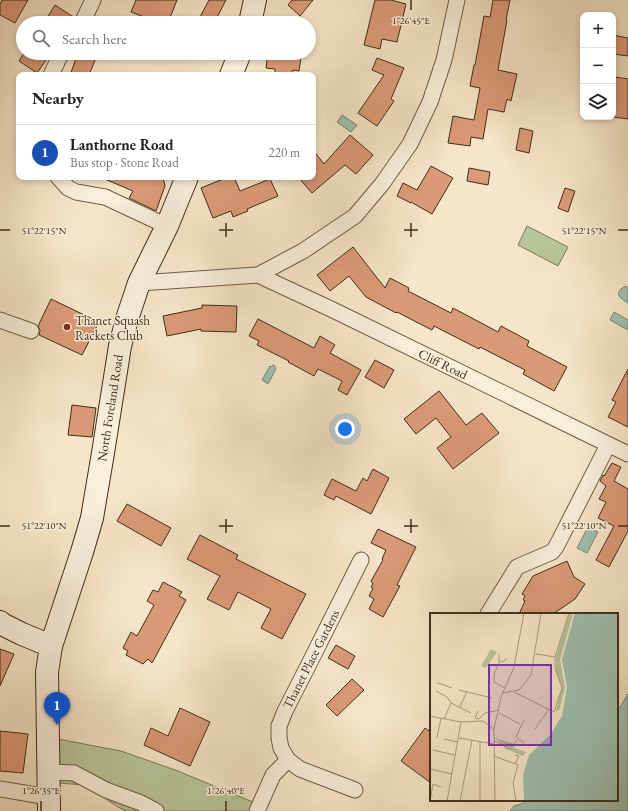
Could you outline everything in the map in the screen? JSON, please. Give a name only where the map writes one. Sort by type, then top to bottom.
[{"type":"main road","points":[[252,16],[255,0]]},
{"type":"main road","points":[[232,72],[237,60]]},
{"type":"main road","name":"North Foreland Road","points":[[48,804],[47,672],[51,646],[92,518],[120,346],[127,319],[139,283],[167,226],[186,180]]},
{"type":"main road","points":[[0,622],[22,634],[51,646]]},
{"type":"street","points":[[85,16],[93,0]]},
{"type":"street","points":[[139,283],[258,275],[303,250],[355,216],[382,184],[410,144],[430,102],[444,60],[457,0]]},
{"type":"street","points":[[52,72],[58,60]]},
{"type":"street","points":[[61,180],[68,188],[76,192],[105,197],[167,226]]},
{"type":"street","name":"Cliff Road","points":[[258,275],[628,454]]},
{"type":"street","points":[[0,320],[15,332],[31,331]]},
{"type":"street","points":[[489,613],[517,567],[552,552],[556,547],[608,445]]},
{"type":"street","name":"Thanet Place Gardens","points":[[288,760],[281,748],[279,726],[360,560]]},
{"type":"street","points":[[257,811],[273,775],[288,760],[300,769],[354,790]]},
{"type":"street","points":[[48,772],[74,773],[106,790],[142,803],[156,811]]},
{"type":"street","points":[[0,789],[48,804]]},
{"type":"shaded area","points":[[342,115],[357,125],[351,132],[337,122]]},
{"type":"shaded area","points":[[527,226],[568,247],[558,266],[518,245]]},
{"type":"shaded area","points":[[626,286],[628,288],[628,303],[619,295],[620,290]]},
{"type":"shaded area","points":[[614,312],[628,320],[628,330],[610,320]]},
{"type":"shaded area","points":[[273,365],[276,369],[268,384],[262,380],[270,366],[271,367]]},
{"type":"shaded area","points":[[588,527],[598,532],[587,553],[577,548]]},
{"type":"shaded area","points":[[628,694],[628,811],[510,811],[514,806],[526,801],[618,801],[618,710]]},
{"type":"shaded area","points":[[58,739],[121,751],[178,771],[260,805],[256,811],[126,811],[85,785],[58,783]]},
{"type":"building","points":[[2,0],[28,0],[19,16],[16,16],[15,23],[0,15],[0,4]]},
{"type":"building","points":[[136,0],[177,0],[171,16],[141,16],[131,12]]},
{"type":"building","points":[[209,0],[226,0],[218,16],[201,16]]},
{"type":"building","points":[[292,0],[313,0],[300,16],[288,5]]},
{"type":"building","points":[[375,0],[391,0],[406,4],[397,42],[382,39],[380,49],[364,45]]},
{"type":"building","points":[[493,0],[510,0],[498,70],[517,74],[511,101],[507,99],[504,112],[488,109],[483,139],[471,137],[470,146],[448,143],[453,116],[474,120],[480,88],[470,86],[484,16],[490,17]]},
{"type":"building","points":[[55,5],[72,16],[48,16]]},
{"type":"building","points":[[616,36],[628,38],[628,56],[616,54]]},
{"type":"building","points":[[377,58],[404,68],[391,99],[394,101],[377,126],[358,113],[384,75],[372,70]]},
{"type":"building","points":[[20,60],[46,60],[38,72]]},
{"type":"building","points":[[75,60],[95,60],[90,72],[71,72]]},
{"type":"building","points":[[267,60],[301,60],[299,71],[293,70],[293,72],[275,72],[275,69],[266,68]]},
{"type":"building","points":[[616,77],[628,79],[628,119],[616,117]]},
{"type":"building","points":[[520,128],[533,131],[529,153],[516,150]]},
{"type":"building","points":[[350,135],[373,155],[356,174],[345,165],[312,193],[301,180],[316,180],[316,154],[324,164]]},
{"type":"building","points":[[431,166],[453,178],[432,214],[397,196],[403,183],[417,190]]},
{"type":"building","points":[[469,168],[490,172],[488,185],[467,181]]},
{"type":"building","points":[[107,180],[164,180],[165,186],[156,211],[129,198],[133,191]]},
{"type":"building","points":[[221,180],[235,180],[240,191],[270,180],[278,196],[247,209],[248,211],[233,217],[231,211],[213,218],[201,188]]},
{"type":"building","points":[[565,188],[575,191],[568,212],[558,208]]},
{"type":"building","points":[[353,247],[385,288],[390,278],[409,288],[408,291],[451,313],[453,308],[498,332],[501,326],[529,341],[527,346],[567,367],[554,391],[523,374],[525,370],[480,347],[479,349],[434,326],[432,330],[366,297],[349,276],[330,291],[317,275]]},
{"type":"building","name":"Thanet Squash Rackets Club","points":[[51,299],[99,322],[82,355],[39,335],[40,330],[38,326]]},
{"type":"building","points":[[202,305],[237,306],[236,332],[201,331],[201,329],[167,336],[163,316],[202,308]]},
{"type":"building","points":[[258,319],[314,348],[320,336],[335,345],[330,353],[361,370],[347,395],[338,390],[342,381],[318,369],[314,376],[288,362],[289,361],[257,345],[259,341],[249,336]]},
{"type":"building","points":[[375,360],[394,370],[384,388],[365,377]]},
{"type":"building","points":[[628,369],[628,427],[608,417],[616,402],[612,400]]},
{"type":"building","points":[[439,391],[466,425],[482,413],[499,433],[453,469],[437,448],[451,437],[436,418],[416,434],[404,419]]},
{"type":"building","points":[[72,405],[96,408],[92,437],[68,435]]},
{"type":"building","points":[[612,463],[621,467],[614,481],[628,489],[628,531],[609,567],[596,560],[614,526],[598,518],[606,502],[599,499],[606,486],[600,481]]},
{"type":"building","points":[[373,469],[389,478],[371,514],[336,496],[334,500],[324,495],[332,479],[356,491],[363,478],[367,481]]},
{"type":"building","points":[[127,504],[171,528],[161,546],[117,521]]},
{"type":"building","points":[[378,529],[416,547],[397,585],[400,586],[383,617],[369,609],[374,599],[369,596],[373,588],[371,587],[373,584],[371,581],[383,560],[382,559],[386,550],[371,543]]},
{"type":"building","points":[[200,535],[238,555],[236,559],[306,594],[282,639],[261,628],[271,609],[238,592],[229,610],[207,599],[220,576],[187,559]]},
{"type":"building","points":[[567,561],[574,577],[585,584],[575,599],[554,613],[519,613],[525,601],[523,600],[525,596],[522,594],[533,576]]},
{"type":"building","points":[[163,582],[182,592],[179,596],[186,600],[152,663],[148,659],[143,664],[126,655],[128,651],[123,648],[131,632],[137,636],[154,605],[147,601],[153,590],[158,592]]},
{"type":"building","points":[[336,645],[355,656],[348,669],[328,658]]},
{"type":"building","points":[[0,649],[14,654],[0,686]]},
{"type":"building","points":[[352,679],[364,690],[337,716],[326,705]]},
{"type":"building","points":[[180,708],[210,722],[190,766],[144,745],[151,728],[168,736]]},
{"type":"building","points":[[425,728],[430,731],[430,782],[401,761]]},
{"type":"building","points":[[0,731],[28,734],[23,773],[0,771]]},
{"type":"place","name":"Thanet Squash Rackets Club","points":[[67,327]]},
{"type":"place","name":"Lanthorne Road","points":[[57,725]]}]
